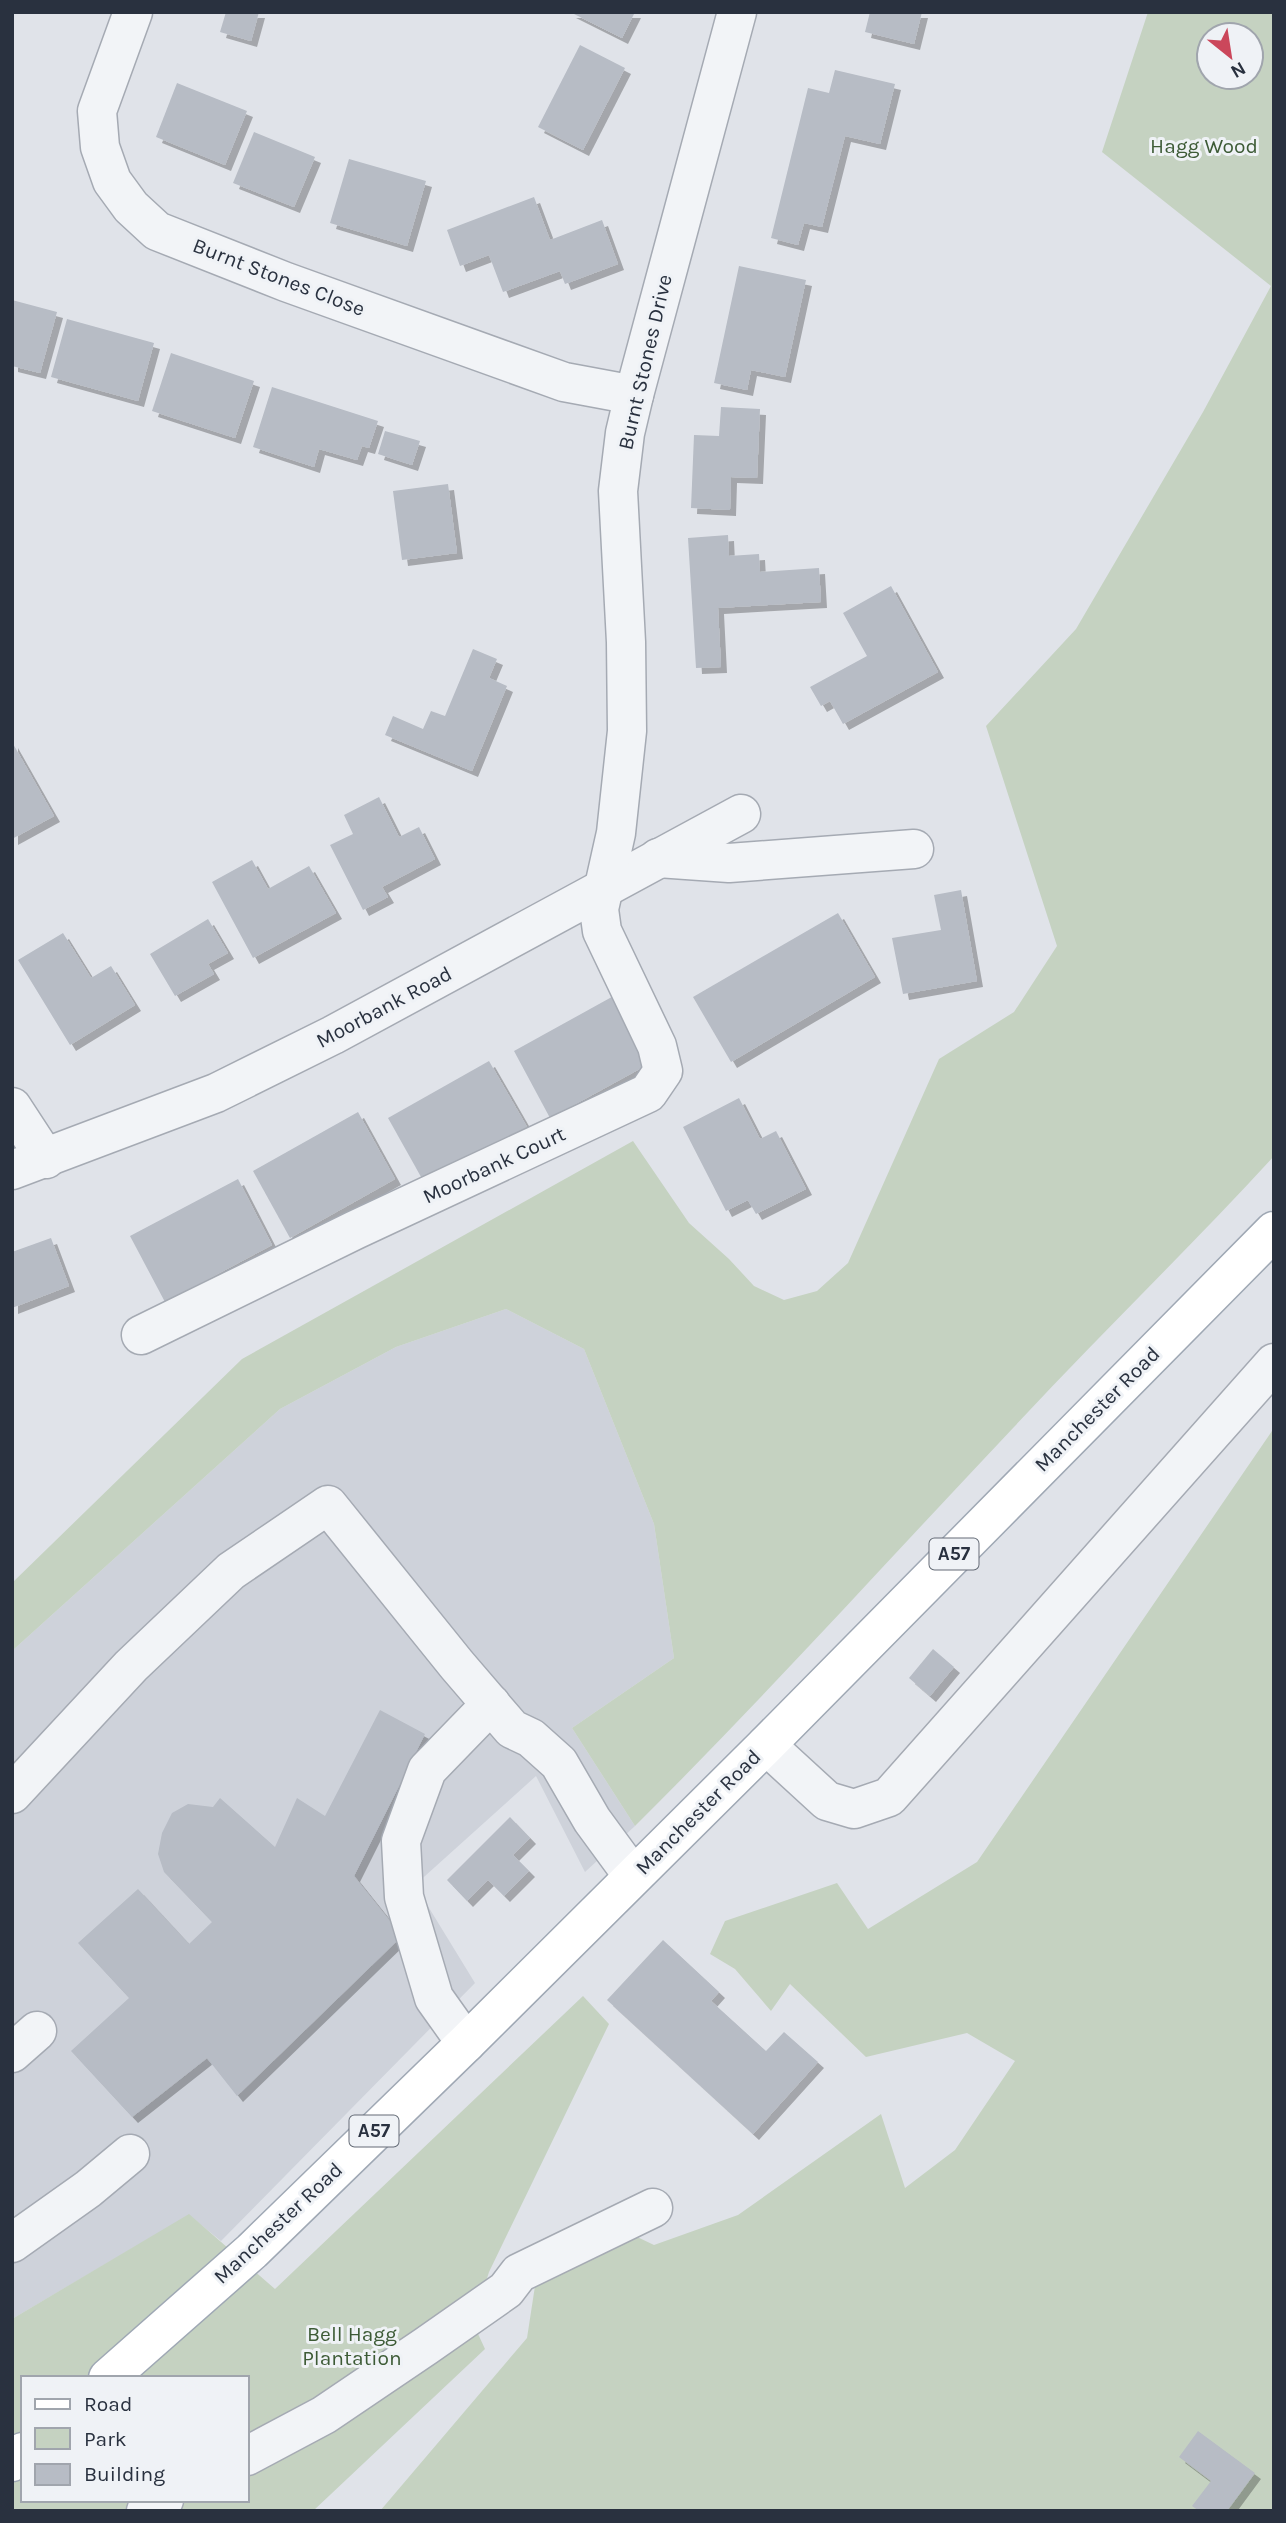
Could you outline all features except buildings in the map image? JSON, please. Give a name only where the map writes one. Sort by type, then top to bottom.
[{"type":"main road","name":"Manchester Road","points":[[110,2376],[252,2251],[466,2043],[766,1745],[1274,1231]]},
{"type":"street","name":"Burnt Stones Close","points":[[132,12],[97,111],[100,147],[112,181],[131,207],[157,231],[286,282],[564,382],[634,395]]},
{"type":"street","name":"Burnt Stones Drive","points":[[603,887],[616,833],[627,731],[626,642],[618,491],[625,433],[737,12]]},
{"type":"street","name":"Moorbank Road","points":[[29,1164],[228,1087],[333,1035],[741,814]]},
{"type":"street","points":[[657,858],[729,863],[915,849]]},
{"type":"street","name":"Moorbank Court","points":[[141,1335],[367,1224],[648,1093],[663,1071],[657,1046],[602,931],[599,909],[603,887]]},
{"type":"street","points":[[12,1107],[29,1164]]},
{"type":"street","points":[[766,1745],[827,1801],[854,1809],[889,1797],[1274,1363]]},
{"type":"street","points":[[12,1794],[131,1666],[231,1571],[328,1505],[512,1729],[531,1738],[559,1763],[592,1820],[633,1876]]},
{"type":"street","points":[[466,2043],[434,1998],[404,1897],[401,1841],[427,1770],[491,1704]]},
{"type":"street","points":[[12,2243],[88,2189],[130,2154]]},
{"type":"street","points":[[248,2455],[324,2414],[415,2354],[506,2290],[519,2273],[653,2208]]},
{"type":"shaded area","points":[[506,1309],[584,1349],[654,1524],[674,1658],[572,1728],[635,1826],[585,1872],[536,1776],[415,1885],[475,1983],[221,2241],[189,2215],[12,2319],[12,1651],[280,1409],[396,1347]]},
{"type":"green space","name":"Hagg Wood","points":[[1148,12],[1274,12],[1274,1156],[635,1826],[572,1728],[674,1658],[654,1524],[584,1349],[506,1309],[396,1347],[280,1409],[12,1651],[12,1583],[242,1359],[633,1141],[689,1223],[754,1286],[784,1300],[817,1291],[848,1263],[939,1059],[1014,1012],[1057,946],[986,726],[1076,629],[1203,412],[1271,286],[1102,152]]},
{"type":"green space","points":[[1274,1428],[1274,2511],[380,2511],[527,2338],[535,2286],[633,2235],[654,2245],[738,2215],[881,2114],[905,2188],[955,2150],[1015,2061],[967,2033],[866,2057],[790,1984],[771,2011],[735,1969],[710,1954],[725,1921],[837,1883],[868,1929],[977,1862]]},
{"type":"green space","name":"Bell Hagg Plantation","points":[[583,1996],[609,2024],[489,2272],[473,2323],[485,2349],[313,2511],[12,2511],[12,2319],[189,2214],[275,2289]]}]
